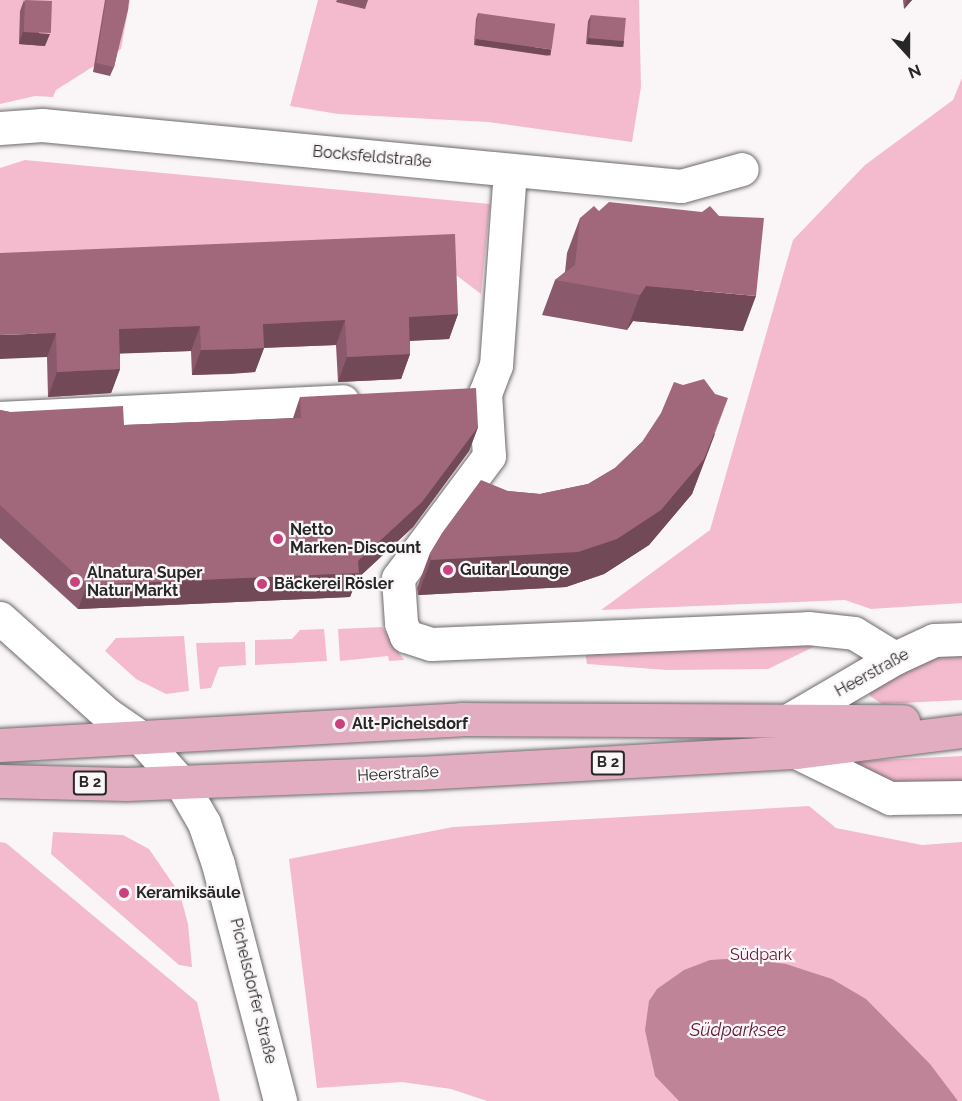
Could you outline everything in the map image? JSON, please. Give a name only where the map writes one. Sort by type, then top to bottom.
[{"type":"main road","name":"Heerstraße","points":[[0,745],[473,718],[962,721]]},
{"type":"main road","name":"Heerstraße","points":[[0,781],[181,783],[796,752],[962,731]]},
{"type":"street","name":"Bocksfeldstraße","points":[[0,128],[42,125],[681,186],[742,169]]},
{"type":"street","points":[[510,170],[496,365],[472,394],[489,456],[398,578],[401,623],[406,636],[430,644],[808,628],[854,633],[895,658]]},
{"type":"street","points":[[0,418],[376,399]]},
{"type":"street","points":[[0,618],[107,714],[140,738],[181,783]]},
{"type":"street","name":"Heerstraße","points":[[787,721],[895,658],[934,640],[962,639]]},
{"type":"street","name":"Heerstraße","points":[[796,752],[890,798],[962,797]]},
{"type":"street","name":"Pichelsdorfer Straße","points":[[181,783],[213,845],[280,1101]]},
{"type":"green space","points":[[0,0],[130,0],[121,49],[56,90],[53,97],[35,96],[0,104]]},
{"type":"green space","points":[[318,0],[639,0],[641,87],[632,142],[488,122],[338,114],[290,106]]},
{"type":"green space","points":[[962,78],[962,603],[871,609],[845,600],[601,610],[710,530],[793,240],[865,165],[953,100]]},
{"type":"green space","points":[[25,160],[490,204],[481,294],[456,275],[0,277],[0,168]]},
{"type":"green space","points":[[382,627],[404,660],[389,661],[388,656],[340,661],[338,629]]},
{"type":"green space","points":[[324,629],[327,661],[255,665],[255,640],[292,639],[300,630]]},
{"type":"green space","points":[[184,636],[189,691],[166,694],[136,679],[105,651],[116,638]]},
{"type":"green space","points":[[836,636],[768,669],[667,670],[587,664],[584,646]]},
{"type":"green space","points":[[245,642],[246,665],[219,667],[211,688],[200,689],[196,643]]},
{"type":"green space","points":[[962,651],[962,700],[882,704],[870,696],[869,689],[933,652]]},
{"type":"green space","points":[[962,756],[962,782],[908,784],[886,781],[857,767],[859,761]]},
{"type":"green space","name":"Südpark","points":[[809,806],[836,828],[922,845],[962,842],[962,1101],[487,1101],[451,1089],[402,1082],[317,1088],[289,859],[453,827]]},
{"type":"green space","points":[[53,832],[123,835],[149,849],[180,894],[188,924],[192,967],[179,965],[51,854]]},
{"type":"green space","points":[[0,842],[6,843],[197,1002],[220,1101],[0,1101]]},
{"type":"water","name":"Südparksee","points":[[742,958],[786,964],[832,979],[866,999],[930,1064],[958,1101],[679,1101],[655,1076],[645,1030],[649,1001],[657,989],[684,970],[710,960]]},
{"type":"building","points":[[25,0],[52,1],[51,33],[24,32]]},
{"type":"building","points":[[106,0],[129,0],[114,67],[96,63]]},
{"type":"building","points":[[478,13],[555,24],[552,50],[474,39]]},
{"type":"building","points":[[591,15],[626,18],[624,41],[589,38]]},
{"type":"building","points":[[609,202],[702,212],[710,206],[719,216],[764,218],[756,296],[646,286],[640,295],[555,280],[575,265],[580,218],[594,206],[599,211]]},
{"type":"building","points":[[455,234],[458,314],[409,317],[410,354],[347,357],[345,320],[263,324],[264,348],[241,349],[201,350],[200,326],[119,329],[120,369],[57,372],[56,333],[0,335],[0,253]]},
{"type":"building","points":[[704,379],[715,394],[728,398],[704,459],[661,510],[617,539],[578,552],[431,560],[430,553],[442,533],[481,480],[508,491],[540,494],[588,484],[615,468],[642,442],[661,413],[674,382],[683,385]]},
{"type":"building","points":[[476,388],[478,427],[422,502],[358,561],[359,573],[87,585],[0,505],[0,410],[10,412],[123,406],[124,425],[301,418],[300,397]]},
{"type":"place","name":"Netto Marken-Discount","points":[[278,539]]},
{"type":"place","name":"Guitar Lounge","points":[[448,570]]},
{"type":"place","name":"Alnatura Super Natur Markt","points":[[75,582]]},
{"type":"place","name":"Bäckerei Rösler","points":[[262,584]]},
{"type":"place","name":"Alt-Pichelsdorf","points":[[340,724]]},
{"type":"place","name":"Keramiksäule","points":[[124,893]]}]
